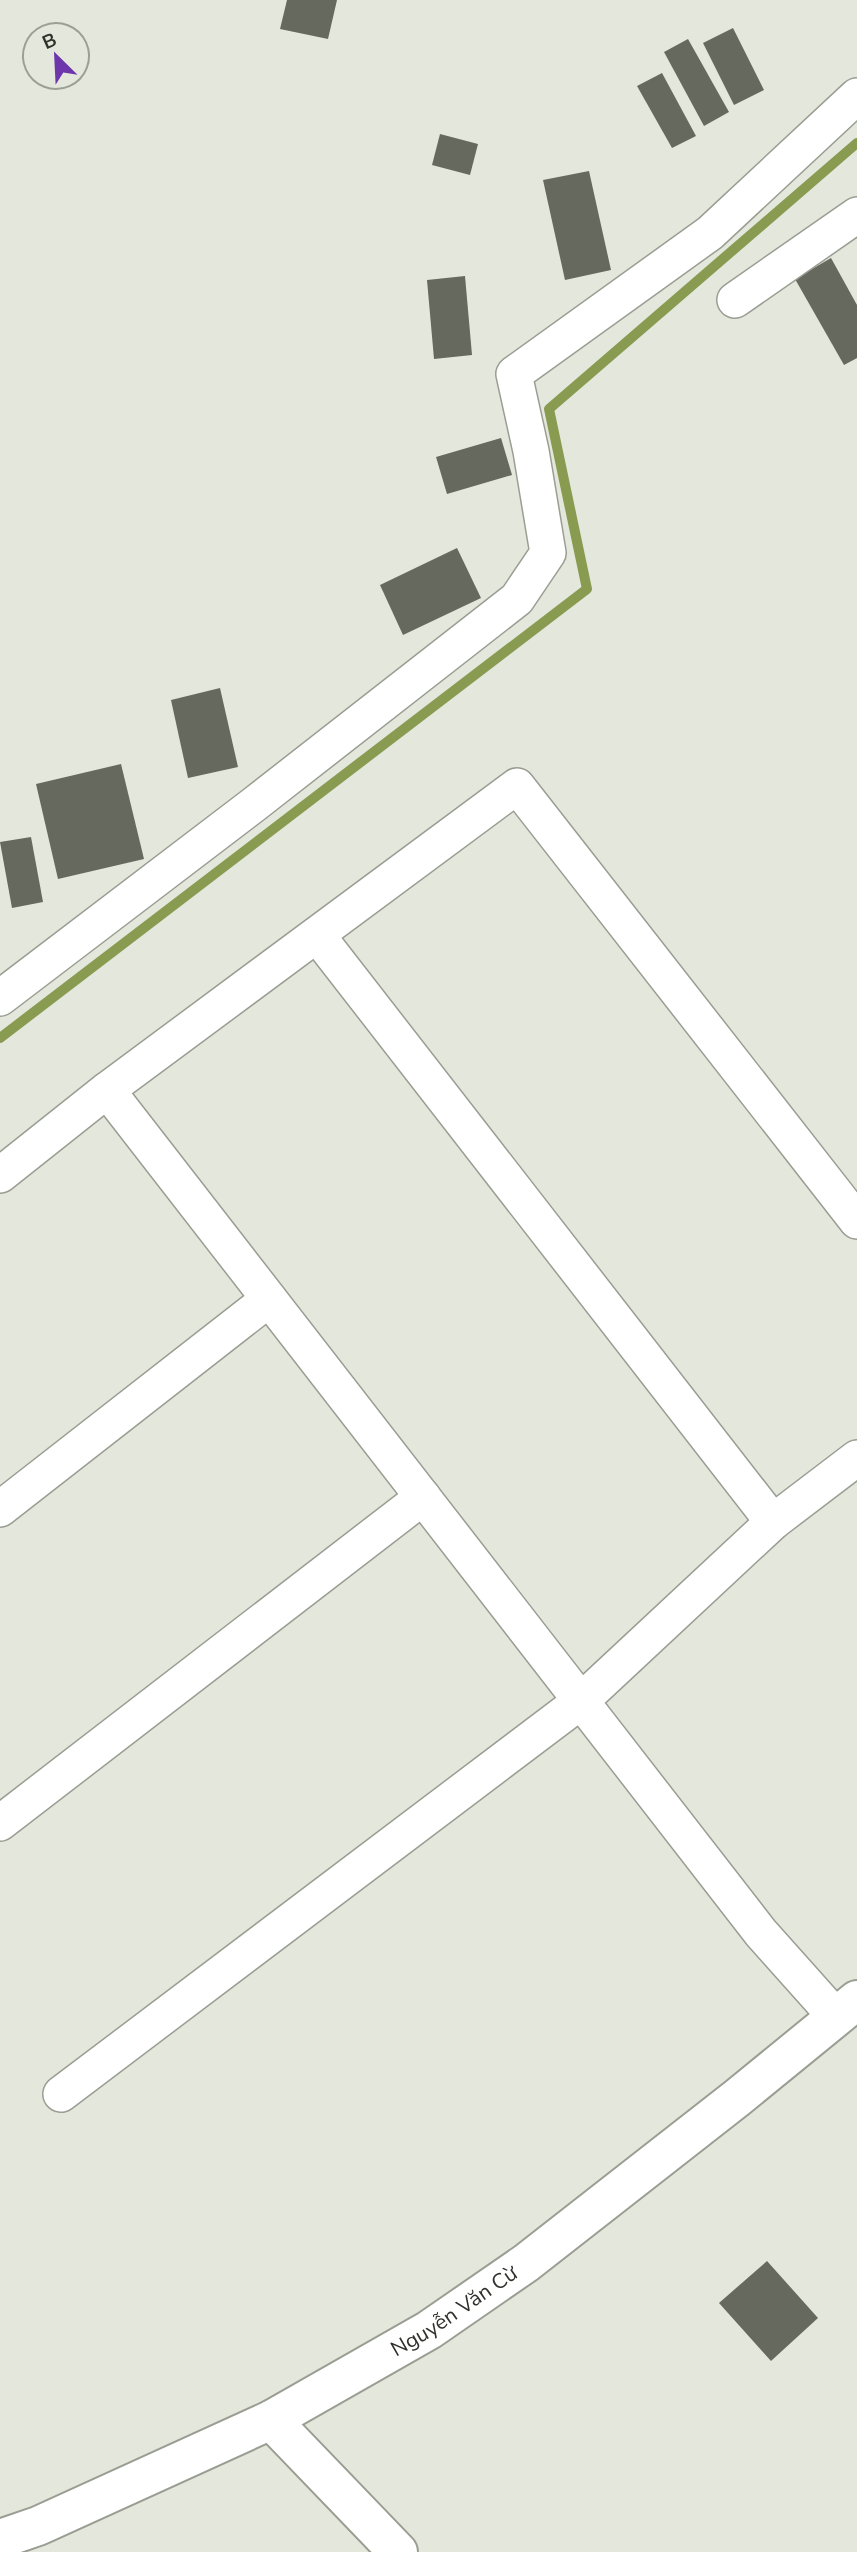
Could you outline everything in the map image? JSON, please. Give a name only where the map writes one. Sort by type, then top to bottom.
[{"type":"main road","name":"Nguyễn Văn Cừ","points":[[0,2539],[38,2526],[271,2420],[429,2330],[526,2263],[846,2009]]},
{"type":"main road","points":[[271,2420],[398,2552]]},
{"type":"street","points":[[0,998],[210,839],[517,599],[548,553],[531,451],[514,374],[710,233],[857,96]]},
{"type":"street","points":[[735,300],[857,215]]},
{"type":"street","points":[[0,1175],[107,1090],[517,786],[857,1221]]},
{"type":"street","points":[[317,935],[773,1522]]},
{"type":"street","points":[[107,1090],[761,1933],[846,2009]]},
{"type":"street","points":[[0,1509],[269,1299]]},
{"type":"street","points":[[61,2094],[581,1700],[773,1522],[857,1458]]},
{"type":"street","points":[[0,1824],[423,1497]]},
{"type":"building","points":[[287,0],[337,0],[328,39],[280,29]]},
{"type":"building","points":[[733,28],[764,90],[734,105],[703,43]]},
{"type":"building","points":[[688,39],[729,112],[704,126],[664,52]]},
{"type":"building","points":[[662,73],[696,136],[672,148],[637,86]]},
{"type":"building","points":[[440,134],[478,144],[470,175],[432,165]]},
{"type":"building","points":[[589,171],[611,270],[565,280],[543,180]]},
{"type":"building","points":[[831,258],[857,305],[857,358],[844,365],[795,279]]},
{"type":"building","points":[[465,276],[472,355],[434,359],[427,280]]},
{"type":"building","points":[[501,438],[512,475],[447,494],[436,457]]},
{"type":"building","points":[[457,548],[481,598],[403,635],[380,585]]},
{"type":"building","points":[[220,688],[238,767],[188,778],[171,700]]},
{"type":"building","points":[[121,764],[144,859],[58,879],[36,784]]},
{"type":"building","points":[[31,837],[43,902],[12,908],[0,842]]},
{"type":"building","points":[[767,2261],[818,2318],[771,2361],[719,2303]]},
{"type":"waterway","points":[[0,1038],[587,589],[549,409],[857,143]]}]
